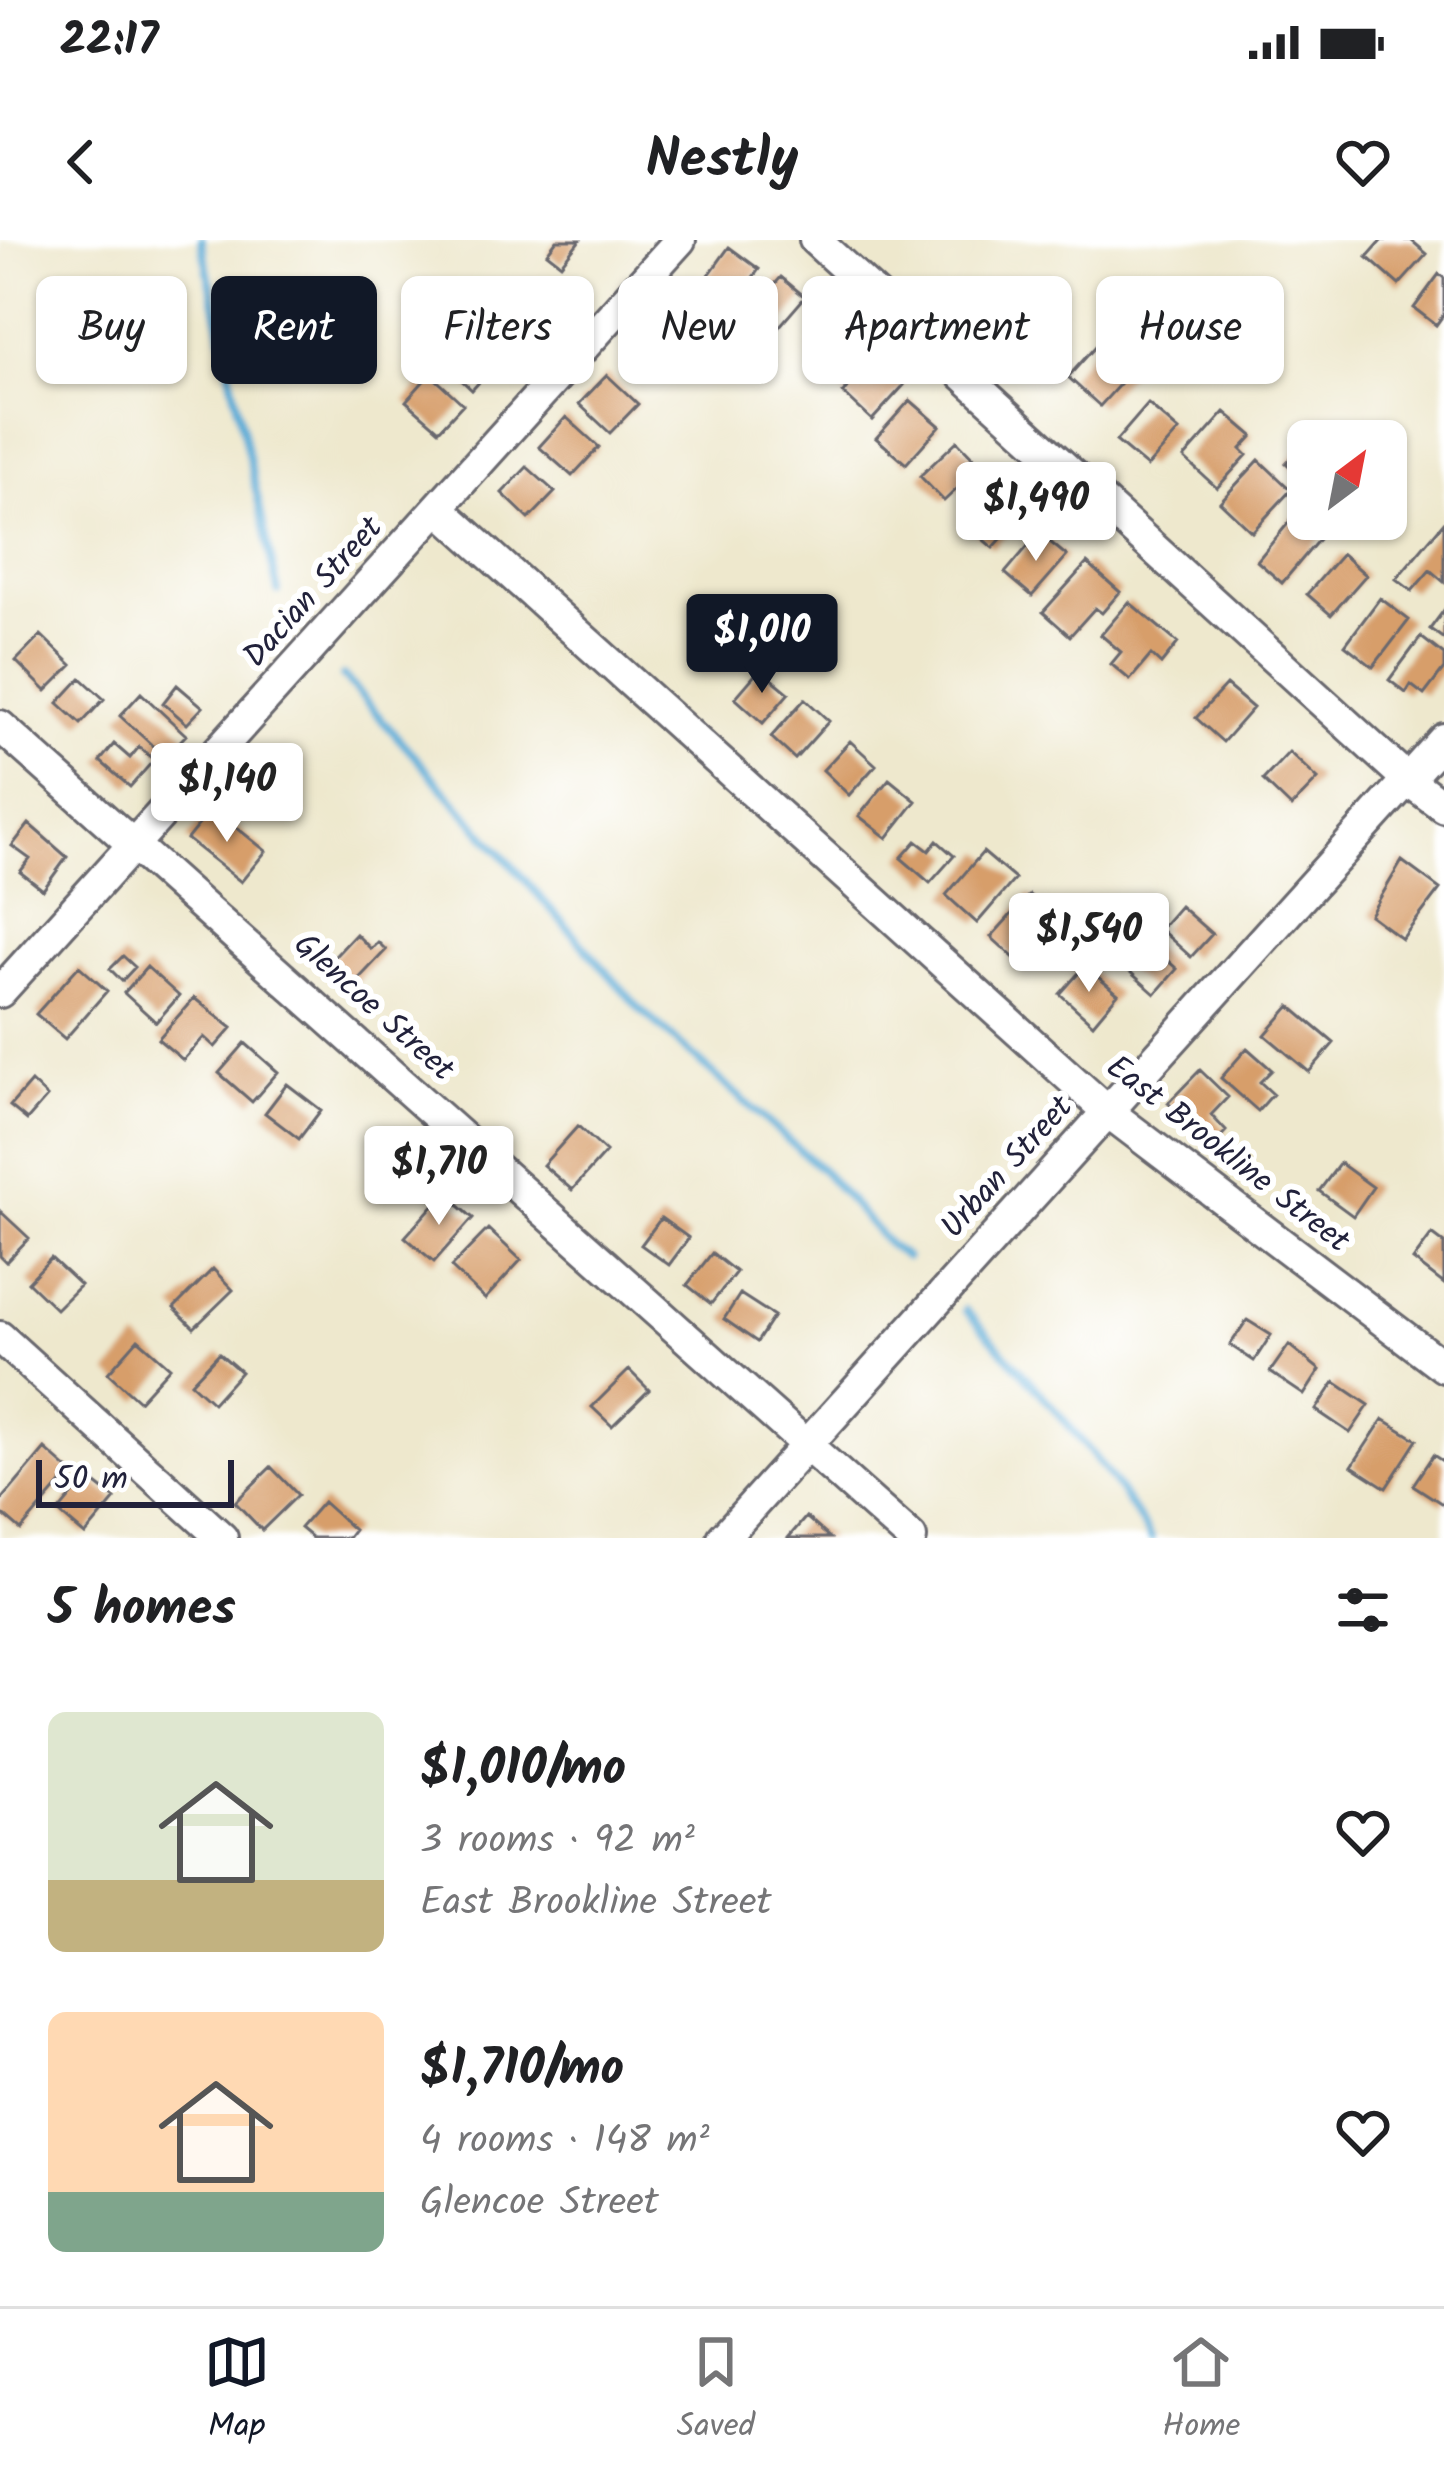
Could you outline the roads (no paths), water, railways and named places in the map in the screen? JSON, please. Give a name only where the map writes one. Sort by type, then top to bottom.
[{"type":"street","name":"Dacian Street","points":[[0,992],[680,240]]},
{"type":"street","points":[[815,240],[1408,780],[1444,807]]},
{"type":"street","name":"East Brookline Street","points":[[438,508],[1108,1112],[1444,1367]]},
{"type":"street","name":"Glencoe Street","points":[[0,726],[911,1538]]},
{"type":"street","name":"Urban Street","points":[[723,1538],[1444,739]]},
{"type":"street","points":[[0,1337],[223,1538]]},
{"type":"waterway","points":[[201,240],[278,591]]},
{"type":"waterway","points":[[343,676],[640,1009],[823,1171],[890,1246],[906,1257]]},
{"type":"waterway","points":[[965,1310],[1087,1448],[1151,1538]]}]
